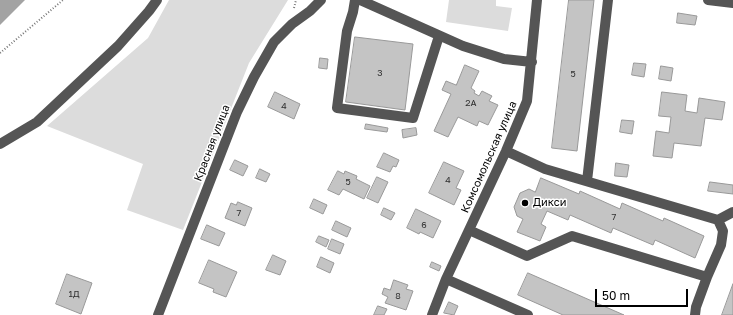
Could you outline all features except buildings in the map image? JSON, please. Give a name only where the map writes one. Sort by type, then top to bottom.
[{"type":"street","points":[[0,144],[37,122],[118,46],[149,12],[157,0]]},
{"type":"street","name":"Красная улица","points":[[158,315],[237,112],[251,83],[274,42],[292,24],[310,11],[321,0]]},
{"type":"street","points":[[355,0],[347,31],[337,108],[413,118],[439,36]]},
{"type":"street","points":[[360,0],[463,46],[504,59],[532,62]]},
{"type":"street","name":"Комсомольская улица","points":[[432,315],[446,279],[506,151],[527,101],[537,0]]},
{"type":"street","points":[[587,181],[608,0]]},
{"type":"street","points":[[708,0],[733,4]]},
{"type":"street","points":[[506,151],[545,169],[718,220],[733,212]]},
{"type":"street","points":[[695,315],[696,307],[707,277],[721,245],[723,231],[718,220]]},
{"type":"street","points":[[469,230],[527,256],[572,236],[707,277]]},
{"type":"street","points":[[446,279],[528,315]]},
{"type":"path","points":[[0,53],[63,0]]},
{"type":"shaded area","points":[[0,0],[25,0],[0,25]]},
{"type":"shaded area","points":[[169,0],[288,0],[249,63],[183,230],[127,210],[143,164],[47,126],[148,38]]},
{"type":"shaded area","points":[[449,0],[496,0],[496,6],[512,8],[508,31],[446,22]]},
{"type":"place","name":"Дикси","points":[[525,203]]}]
